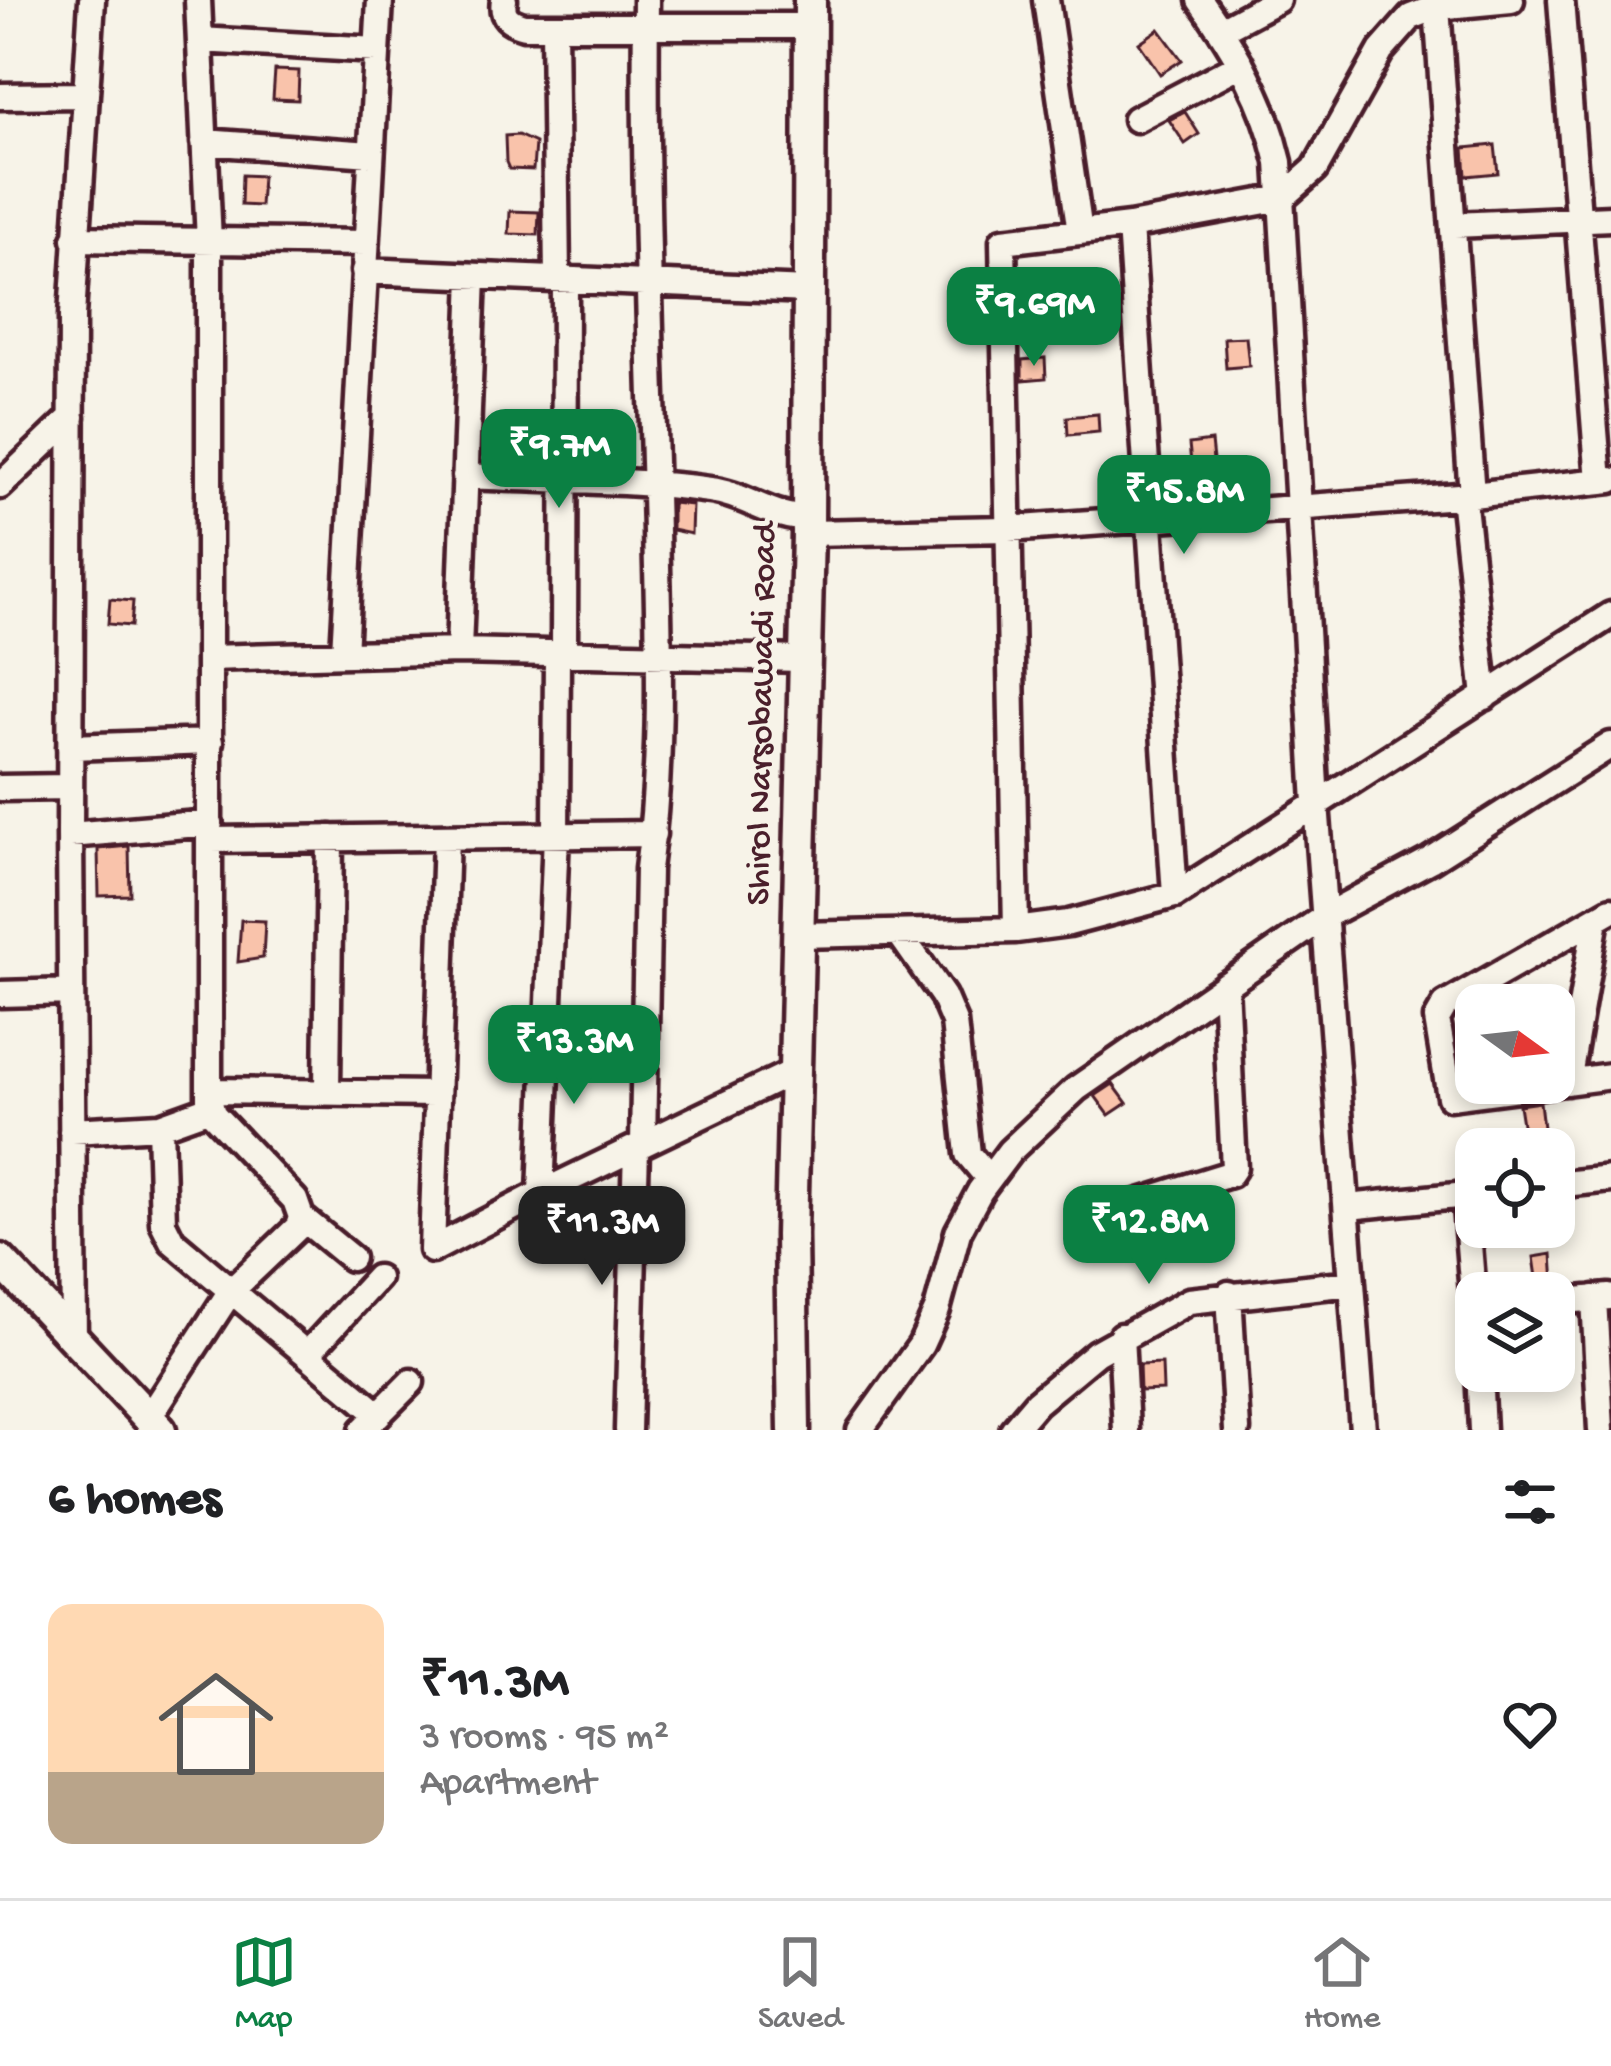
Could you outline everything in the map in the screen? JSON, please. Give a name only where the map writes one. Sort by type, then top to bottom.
[{"type":"main road","name":"Shirol Narsobawadi Road","points":[[794,1430],[791,1235],[808,525],[811,13]]},
{"type":"main road","points":[[0,1260],[154,1425]]},
{"type":"street","points":[[74,1342],[72,416],[75,239],[92,0]]},
{"type":"street","points":[[198,0],[208,242],[210,1099],[295,1200],[301,1217],[351,1258]]},
{"type":"street","points":[[344,653],[380,0]]},
{"type":"street","points":[[504,0],[504,14],[514,24],[554,26],[646,13],[811,13]]},
{"type":"street","points":[[1046,0],[1080,232]]},
{"type":"street","points":[[1201,0],[1241,64],[1270,125],[1282,198],[1316,803],[1363,1430]]},
{"type":"street","points":[[1221,30],[1277,0]]},
{"type":"street","points":[[1016,930],[1003,241],[1130,226],[1282,198],[1315,169],[1382,50],[1411,17],[1437,7],[1511,0]]},
{"type":"street","points":[[465,476],[654,484],[731,494],[808,525],[1008,529],[1467,496],[1605,481],[1561,0]]},
{"type":"street","points":[[1437,7],[1454,225],[1467,496],[1485,697]]},
{"type":"street","points":[[628,1430],[659,656],[646,13]]},
{"type":"street","points":[[541,1193],[556,835],[563,481],[554,26]]},
{"type":"street","points":[[200,40],[377,50]]},
{"type":"street","points":[[1136,119],[1241,64]]},
{"type":"street","points":[[0,96],[85,95]]},
{"type":"street","points":[[204,142],[371,154]]},
{"type":"street","points":[[1454,225],[1611,218]]},
{"type":"street","points":[[1130,226],[1175,895]]},
{"type":"street","points":[[75,239],[366,244]]},
{"type":"street","points":[[364,271],[808,290]]},
{"type":"street","points":[[459,651],[472,276]]},
{"type":"street","points":[[0,486],[72,416]]},
{"type":"street","points":[[799,935],[1016,930],[1175,895],[1611,615]]},
{"type":"street","points":[[208,658],[459,651],[802,659]]},
{"type":"street","points":[[70,747],[209,742]]},
{"type":"street","points":[[860,1430],[921,1346],[937,1310],[958,1232],[989,1179],[1010,1151],[1076,1089],[1328,915],[1430,860],[1611,745]]},
{"type":"street","points":[[0,788],[70,787]]},
{"type":"street","points":[[70,835],[653,834]]},
{"type":"street","points":[[446,837],[432,1250],[797,1070]]},
{"type":"street","points":[[327,1090],[330,838]]},
{"type":"street","points":[[1482,984],[1604,914]]},
{"type":"street","points":[[1575,1049],[1604,914]]},
{"type":"street","points":[[899,933],[944,996],[954,1022],[968,1154],[989,1179]]},
{"type":"street","points":[[1092,1217],[1230,1174],[1234,1168],[1225,985]]},
{"type":"street","points":[[0,994],[71,992]]},
{"type":"street","points":[[1455,999],[1437,1013],[1450,1097],[1455,1096]]},
{"type":"street","points":[[1575,1081],[1611,1076]]},
{"type":"street","points":[[72,1131],[160,1126],[210,1099],[327,1090],[435,1094]]},
{"type":"street","points":[[160,1126],[161,1210],[166,1232],[230,1292],[308,1353],[370,1422],[411,1382]]},
{"type":"street","points":[[1575,1183],[1611,1179]]},
{"type":"street","points":[[1348,1207],[1455,1196]]},
{"type":"street","points":[[154,1425],[230,1292],[298,1227],[301,1217]]},
{"type":"street","points":[[308,1353],[377,1278]]},
{"type":"street","points":[[1013,1430],[1036,1403],[1121,1336],[1189,1301],[1351,1283]]},
{"type":"street","points":[[1229,1294],[1237,1430]]},
{"type":"street","points":[[1600,1430],[1603,1297]]},
{"type":"street","points":[[1121,1336],[1126,1430]]},
{"type":"street","points":[[1479,1392],[1482,1430]]},
{"type":"building","points":[[1159,29],[1182,60],[1160,74],[1139,43]]},
{"type":"building","points":[[275,70],[299,71],[298,100],[273,99]]},
{"type":"building","points":[[1185,112],[1199,134],[1185,144],[1169,120]]},
{"type":"building","points":[[518,135],[535,143],[533,170],[509,169],[506,162],[505,136]]},
{"type":"building","points":[[1495,145],[1498,173],[1466,176],[1464,148]]},
{"type":"building","points":[[242,175],[262,176],[260,206],[241,205]]},
{"type":"building","points":[[510,211],[539,212],[538,235],[509,234]]},
{"type":"building","points":[[1246,337],[1249,366],[1226,368],[1224,338]]},
{"type":"building","points":[[1045,358],[1046,378],[1022,380],[1022,360]]},
{"type":"building","points":[[1098,414],[1099,432],[1068,435],[1067,417]]},
{"type":"building","points":[[1211,441],[1214,470],[1192,472],[1189,444]]},
{"type":"building","points":[[672,503],[692,505],[691,534],[672,530]]},
{"type":"building","points":[[110,599],[133,601],[131,626],[108,624]]},
{"type":"building","points":[[129,846],[130,895],[99,896],[98,849]]},
{"type":"building","points":[[241,920],[265,921],[263,958],[238,962]]},
{"type":"building","points":[[1113,1084],[1127,1103],[1109,1115],[1095,1096]]},
{"type":"building","points":[[1540,1104],[1543,1128],[1523,1128],[1519,1105]]},
{"type":"building","points":[[1552,1254],[1553,1272],[1536,1272],[1534,1257]]},
{"type":"building","points":[[1162,1364],[1163,1390],[1140,1391],[1139,1365]]}]
